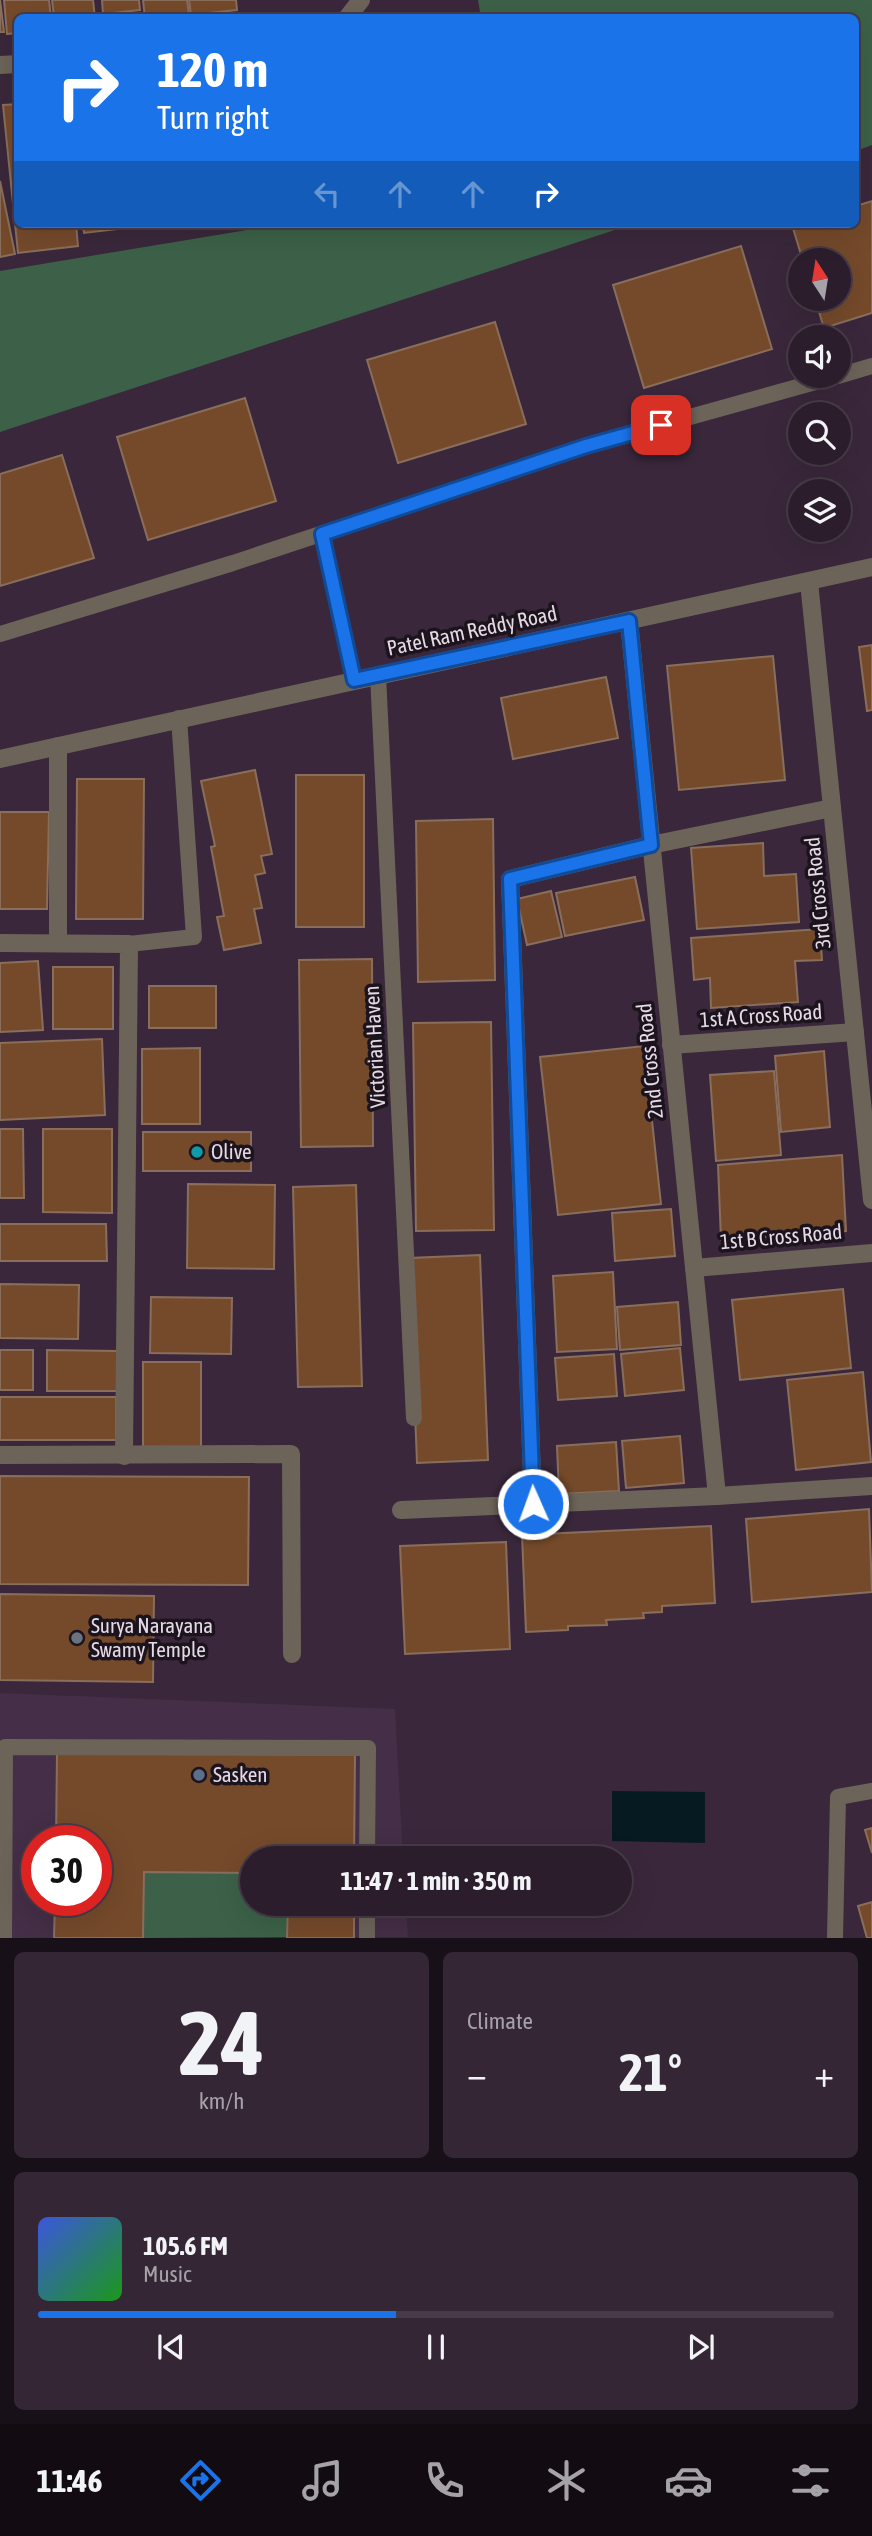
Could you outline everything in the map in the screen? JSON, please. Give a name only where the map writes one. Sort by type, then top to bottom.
[{"type":"street","points":[[350,14],[362,0]]},
{"type":"street","name":"Patel Ram Reddy Road","points":[[0,759],[872,567]]},
{"type":"street","name":"3rd Cross Road","points":[[809,582],[872,1199]]},
{"type":"street","name":"2nd Cross Road","points":[[629,621],[717,1496]]},
{"type":"street","points":[[58,746],[58,942]]},
{"type":"street","points":[[533,1504],[510,879],[651,845],[832,808]]},
{"type":"street","points":[[0,943],[129,944],[124,1456]]},
{"type":"street","name":"1st A Cross Road","points":[[671,1045],[855,1032]]},
{"type":"street","name":"1st B Cross Road","points":[[694,1268],[872,1253]]},
{"type":"street","points":[[0,1455],[291,1454],[292,1654]]},
{"type":"street","points":[[401,1510],[872,1486]]},
{"type":"lane","points":[[851,372],[872,366]]},
{"type":"lane","points":[[0,634],[322,534],[586,446],[795,388]]},
{"type":"lane","points":[[322,534],[354,680]]},
{"type":"lane","name":"Victorian Haven","points":[[378,675],[414,1418]]},
{"type":"lane","points":[[129,944],[194,937],[179,718]]},
{"type":"lane","points":[[4,1937],[5,1747],[368,1748],[367,1846]]},
{"type":"lane","points":[[835,1937],[838,1797],[872,1791]]},
{"type":"lane","points":[[367,1916],[367,1937]]},
{"type":"shaded area","name":"Sasken","points":[[0,1693],[395,1709],[402,1846],[240,1846],[240,1916],[407,1916],[408,1937],[0,1938]]},
{"type":"green space","points":[[478,0],[872,0],[872,145],[859,150],[859,14],[480,14]]},
{"type":"green space","points":[[259,228],[621,228],[0,432],[0,271]]},
{"type":"green space","points":[[144,1872],[240,1873],[240,1916],[288,1916],[287,1937],[143,1938]]},
{"type":"water","points":[[612,1791],[705,1792],[705,1843],[612,1841]]},
{"type":"building","points":[[0,0],[4,32],[0,32]]},
{"type":"building","points":[[4,0],[49,0],[51,14],[14,14],[14,33],[7,34]]},
{"type":"building","points":[[52,0],[93,0],[95,14],[54,14]]},
{"type":"building","points":[[102,0],[139,0],[140,10],[103,14]]},
{"type":"building","points":[[143,0],[187,0],[189,14],[145,14]]},
{"type":"building","points":[[189,0],[236,0],[237,10],[191,14]]},
{"type":"building","points":[[14,104],[14,214],[3,105]]},
{"type":"building","points":[[0,181],[15,254],[0,257]]},
{"type":"building","points":[[872,201],[872,313],[834,325],[823,325],[819,312],[851,311],[851,248],[799,248],[793,228],[859,228],[859,205]]},
{"type":"building","points":[[15,228],[76,228],[78,246],[18,253]]},
{"type":"building","points":[[83,228],[126,228],[84,233]]},
{"type":"building","points":[[741,246],[772,349],[644,388],[613,285]]},
{"type":"building","points":[[495,322],[526,424],[398,463],[367,360]]},
{"type":"building","points":[[245,398],[276,501],[148,540],[117,437]]},
{"type":"building","points":[[62,455],[94,558],[0,586],[0,474]]},
{"type":"building","points":[[872,645],[872,710],[867,711],[859,647]]},
{"type":"building","points":[[773,656],[785,780],[679,790],[667,666]]},
{"type":"building","points":[[606,677],[618,738],[513,759],[501,698]]},
{"type":"building","points":[[255,770],[272,854],[261,856],[265,873],[255,875],[262,908],[254,909],[261,943],[224,950],[217,917],[224,916],[211,847],[215,846],[201,781]]},
{"type":"building","points":[[296,775],[364,775],[364,927],[296,927]]},
{"type":"building","points":[[77,779],[144,779],[143,919],[76,919]]},
{"type":"building","points":[[0,812],[49,812],[47,909],[0,909]]},
{"type":"building","points":[[493,819],[495,980],[418,982],[416,821]]},
{"type":"building","points":[[763,843],[764,876],[796,874],[799,922],[697,929],[691,848]]},
{"type":"building","points":[[635,877],[644,920],[565,936],[556,893]]},
{"type":"building","points":[[551,891],[562,937],[527,945],[517,899]]},
{"type":"building","points":[[820,929],[822,960],[795,961],[798,1002],[711,1008],[710,978],[694,980],[691,938]]},
{"type":"building","points":[[372,959],[373,1146],[301,1147],[299,960]]},
{"type":"building","points":[[38,961],[43,1030],[0,1032],[0,963]]},
{"type":"building","points":[[53,967],[113,967],[113,1029],[53,1029]]},
{"type":"building","points":[[149,986],[216,986],[216,1028],[149,1028]]},
{"type":"building","points":[[491,1022],[494,1230],[416,1231],[413,1023]]},
{"type":"building","points":[[102,1039],[105,1115],[0,1120],[0,1043]]},
{"type":"building","points":[[644,1046],[661,1204],[558,1215],[540,1057]]},
{"type":"building","points":[[200,1048],[200,1124],[142,1124],[142,1049]]},
{"type":"building","points":[[824,1051],[830,1127],[781,1132],[775,1056]]},
{"type":"building","points":[[774,1071],[781,1155],[716,1161],[710,1075]]},
{"type":"building","points":[[0,1129],[23,1129],[24,1198],[0,1198]]},
{"type":"building","points":[[43,1129],[112,1129],[112,1213],[43,1212]]},
{"type":"building","name":"Olive","points":[[143,1132],[251,1132],[251,1171],[143,1171]]},
{"type":"building","points":[[842,1155],[846,1231],[721,1240],[718,1165]]},
{"type":"building","points":[[188,1184],[275,1185],[274,1269],[187,1268]]},
{"type":"building","points":[[356,1185],[362,1386],[298,1387],[293,1187]]},
{"type":"building","points":[[671,1209],[675,1256],[615,1261],[612,1213]]},
{"type":"building","points":[[0,1224],[106,1224],[107,1261],[0,1261]]},
{"type":"building","points":[[480,1255],[488,1460],[417,1463],[409,1258]]},
{"type":"building","points":[[613,1272],[617,1349],[557,1352],[553,1276]]},
{"type":"building","points":[[0,1284],[79,1285],[78,1339],[0,1338]]},
{"type":"building","points":[[843,1289],[851,1368],[740,1380],[732,1300]]},
{"type":"building","points":[[151,1297],[232,1298],[231,1354],[150,1353]]},
{"type":"building","points":[[678,1302],[681,1345],[620,1350],[617,1307]]},
{"type":"building","points":[[680,1348],[684,1390],[625,1396],[621,1354]]},
{"type":"building","points":[[0,1350],[33,1350],[33,1390],[0,1390]]},
{"type":"building","points":[[47,1350],[117,1351],[117,1391],[47,1391]]},
{"type":"building","points":[[614,1354],[617,1396],[558,1400],[555,1358]]},
{"type":"building","points":[[143,1362],[201,1362],[201,1447],[143,1447]]},
{"type":"building","points":[[863,1372],[871,1462],[796,1470],[787,1380]]},
{"type":"building","points":[[0,1397],[116,1397],[116,1440],[0,1440]]},
{"type":"building","points":[[680,1436],[684,1483],[626,1488],[622,1441]]},
{"type":"building","points":[[616,1442],[619,1491],[559,1494],[557,1446]]},
{"type":"building","points":[[0,1476],[249,1477],[248,1585],[0,1584]]},
{"type":"building","points":[[869,1509],[872,1592],[752,1602],[746,1519]]},
{"type":"building","points":[[711,1526],[715,1603],[662,1606],[662,1612],[643,1613],[644,1618],[606,1620],[607,1625],[568,1626],[568,1630],[526,1632],[522,1535]]},
{"type":"building","points":[[506,1542],[510,1649],[405,1654],[400,1546]]},
{"type":"building","name":"Surya Narayana Swamy Temple","points":[[0,1594],[154,1596],[153,1682],[0,1680]]},
{"type":"building","points":[[57,1753],[355,1755],[354,1846],[240,1846],[240,1873],[144,1872],[143,1938],[54,1938],[55,1916],[112,1916],[112,1825],[56,1825]]},
{"type":"building","points":[[872,1828],[872,1853],[865,1830]]},
{"type":"building","points":[[872,1902],[872,1938],[867,1938],[858,1906]]},
{"type":"building","points":[[288,1916],[354,1916],[354,1938],[287,1938]]},
{"type":"place","name":"Olive","points":[[197,1152]]},
{"type":"place","name":"Surya Narayana Swamy Temple","points":[[77,1638]]},
{"type":"place","name":"Sasken","points":[[199,1775]]},
{"type":"route","points":[[533,1504],[510,879],[651,845],[629,621],[354,680],[322,534],[586,446],[661,425]]}]
